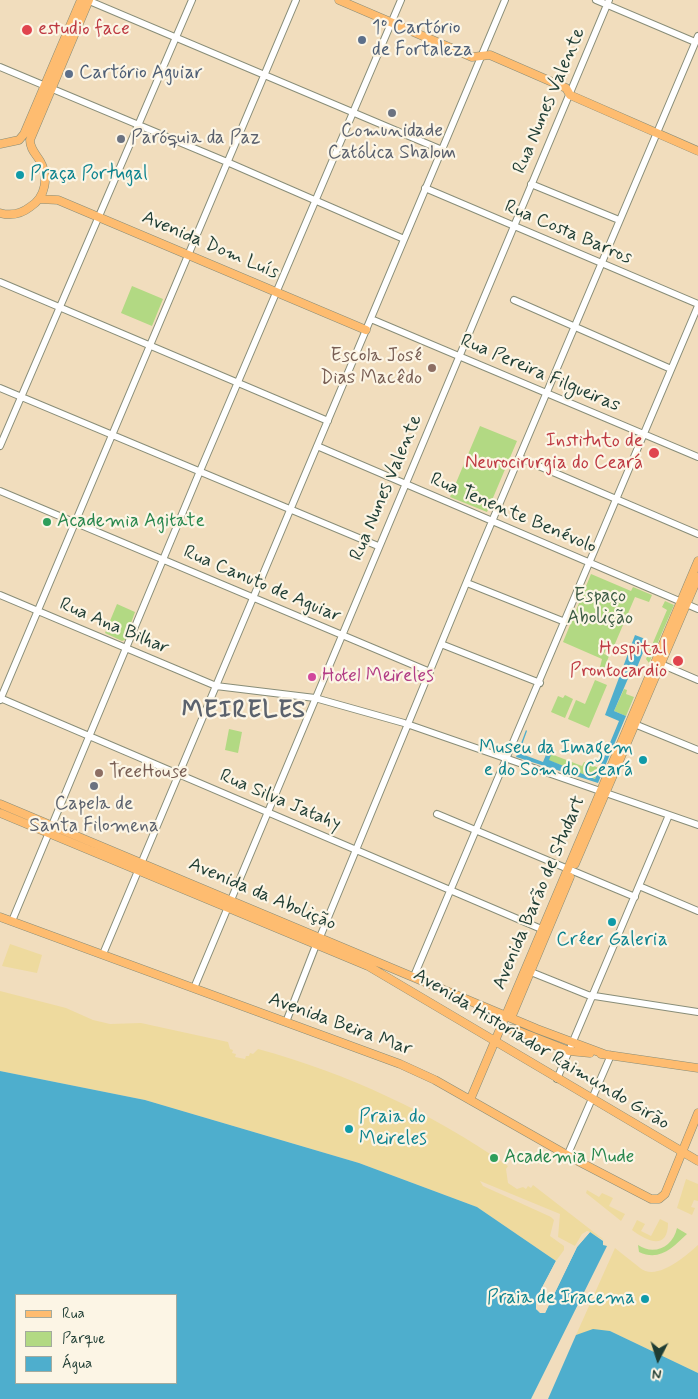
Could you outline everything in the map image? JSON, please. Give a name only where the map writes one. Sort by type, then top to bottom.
[{"type":"main road","points":[[0,213],[21,213],[39,199],[44,188],[45,174],[30,140],[81,0]]},
{"type":"main road","points":[[0,144],[14,142],[24,134],[88,0]]},
{"type":"main road","points":[[339,0],[472,57],[490,55],[566,88],[570,96],[698,151]]},
{"type":"main road","name":"Avenida Dom Luís","points":[[39,199],[55,198],[366,330]]},
{"type":"main road","name":"Avenida Barão de Studart","points":[[684,603],[698,561]]},
{"type":"main road","name":"Avenida Barão de Studart","points":[[470,1100],[500,1029],[509,1017],[658,663],[684,603],[698,577]]},
{"type":"main road","name":"Avenida da Abolição","points":[[0,804],[414,976],[509,1017],[571,1047]]},
{"type":"main road","name":"Avenida da Abolição","points":[[0,813],[368,966]]},
{"type":"main road","name":"Avenida Beira Mar","points":[[0,917],[400,1064],[470,1100],[567,1156],[651,1199],[659,1199],[665,1194],[682,1152]]},
{"type":"main road","name":"Avenida Historiador Raimundo Girão","points":[[368,966],[698,1161]]},
{"type":"main road","points":[[500,1029],[513,1029],[571,1047],[698,1068]]},
{"type":"main road","points":[[682,1152],[698,1113]]},
{"type":"street","points":[[88,0],[442,150]]},
{"type":"street","points":[[0,446],[192,0]]},
{"type":"street","points":[[0,699],[296,0]]},
{"type":"street","points":[[12,921],[50,834],[200,471],[401,0]]},
{"type":"street","points":[[103,954],[505,0]]},
{"type":"street","points":[[320,937],[492,521],[697,39],[608,2],[596,0]]},
{"type":"street","name":"Rua Nunes Valente","points":[[194,988],[608,2]]},
{"type":"street","points":[[0,67],[227,162],[404,240]]},
{"type":"street","points":[[531,184],[619,220]]},
{"type":"street","name":"Rua Costa Barros","points":[[425,188],[698,305]]},
{"type":"street","points":[[0,282],[328,421]]},
{"type":"street","points":[[514,300],[574,329],[671,369]]},
{"type":"street","points":[[414,976],[477,832],[698,305]]},
{"type":"street","name":"Rua Pereira Filgueiras","points":[[370,319],[698,456]]},
{"type":"street","points":[[0,388],[378,546]]},
{"type":"street","name":"Rua Tenente Benévolo","points":[[317,446],[698,609]]},
{"type":"street","points":[[520,458],[698,534]]},
{"type":"street","name":"Rua Canuto de Aguiar","points":[[0,491],[252,599],[430,672]]},
{"type":"street","points":[[467,583],[565,622]]},
{"type":"street","name":"Rua Ana Bilhar","points":[[0,595],[216,686],[315,698],[408,725],[698,825]]},
{"type":"street","points":[[442,644],[540,683]]},
{"type":"street","points":[[658,663],[698,680]]},
{"type":"street","name":"Rua Silva Jatahy","points":[[0,699],[545,931]]},
{"type":"street","points":[[633,723],[698,750]]},
{"type":"street","points":[[437,814],[635,897]]},
{"type":"street","points":[[558,1079],[669,815]]},
{"type":"street","points":[[639,886],[698,911]]},
{"type":"street","points":[[286,1022],[316,945]]},
{"type":"street","points":[[528,970],[592,996],[698,1012]]},
{"type":"street","points":[[567,1156],[592,1098],[607,1054]]},
{"type":"green space","points":[[132,286],[163,299],[152,326],[121,313]]},
{"type":"green space","points":[[480,426],[517,441],[487,512],[450,497]]},
{"type":"green space","name":"Espaço Abolição","points":[[591,574],[631,591],[633,587],[652,595],[649,602],[635,597],[614,646],[608,644],[604,654],[609,656],[604,669],[600,667],[602,659],[563,642]]},
{"type":"green space","points":[[665,601],[674,605],[649,663],[646,659],[667,610],[662,607]]},
{"type":"green space","points":[[117,604],[135,612],[125,640],[122,641],[105,633]]},
{"type":"green space","points":[[595,680],[607,685],[589,728],[568,719],[576,700],[585,704]]},
{"type":"green space","points":[[624,689],[627,690],[626,694],[634,697],[626,716],[614,711]]},
{"type":"green space","points":[[565,695],[573,699],[565,718],[551,712],[558,696],[563,698]]},
{"type":"green space","points":[[229,729],[242,732],[238,753],[225,750]]},
{"type":"green space","points":[[551,754],[582,766],[584,762],[599,768],[595,779],[548,760]]},
{"type":"green space","points":[[677,1228],[687,1234],[666,1252],[647,1255],[639,1252],[638,1245],[650,1250],[667,1245],[675,1235]]},
{"type":"sand","points":[[10,944],[42,955],[37,973],[2,966]]},
{"type":"sand","name":"Praia do Meireles","points":[[0,991],[66,1008],[93,1020],[110,1024],[141,1023],[228,1042],[230,1049],[233,1050],[232,1053],[236,1054],[235,1057],[245,1059],[246,1056],[249,1056],[250,1053],[253,1054],[258,1049],[292,1059],[357,1083],[419,1112],[479,1146],[508,1166],[506,1169],[508,1183],[517,1189],[523,1187],[526,1189],[528,1186],[531,1188],[533,1185],[604,1240],[587,1231],[582,1234],[575,1246],[558,1237],[560,1214],[480,1181],[483,1186],[554,1220],[550,1236],[564,1246],[564,1250],[556,1261],[477,1207],[359,1163],[145,1100],[0,1071]]},
{"type":"sand","points":[[686,1179],[698,1184],[698,1201],[694,1200],[691,1207],[695,1208],[692,1215],[677,1208]]},
{"type":"sand","points":[[587,1190],[599,1197],[602,1193],[613,1198],[609,1206],[625,1214],[621,1221],[586,1193]]},
{"type":"sand","points":[[660,1219],[668,1223],[667,1232],[660,1241],[649,1240],[632,1230],[637,1220],[645,1224],[641,1231],[651,1236]]},
{"type":"sand","name":"Praia de Iracema","points":[[698,1245],[698,1373],[610,1331],[576,1335],[615,1248],[640,1268],[655,1272],[671,1266]]},
{"type":"water","points":[[635,635],[648,640],[634,675],[630,674],[614,711],[626,716],[598,783],[516,757],[526,730],[519,753],[543,762],[550,745],[554,747],[549,760],[595,779],[619,721],[605,715]]},
{"type":"water","points":[[0,1071],[145,1100],[359,1163],[477,1207],[556,1261],[536,1299],[536,1309],[545,1313],[577,1247],[590,1232],[603,1241],[603,1245],[607,1246],[531,1399],[0,1399]]},
{"type":"water","points":[[593,1329],[610,1331],[698,1373],[698,1399],[548,1399],[576,1335]]},
{"type":"pier","points":[[587,1231],[590,1232],[577,1247],[545,1313],[540,1313],[536,1309],[536,1299],[556,1261],[558,1259],[538,1299],[541,1311],[575,1246]]},
{"type":"place","name":"estudio face","points":[[27,30]]},
{"type":"place","name":"1º Cartório de Fortaleza","points":[[362,40]]},
{"type":"place","name":"Cartório Aguiar","points":[[69,74]]},
{"type":"place","name":"Comunidade Católica Shalom","points":[[392,113]]},
{"type":"place","name":"Paróquia da Paz","points":[[121,139]]},
{"type":"place","name":"Praça Portugal","points":[[20,175]]},
{"type":"place","name":"Escola José Dias Macêdo","points":[[432,368]]},
{"type":"place","name":"Instituto de Neurocirurgia do Ceará","points":[[654,453]]},
{"type":"place","name":"Academia Agitate","points":[[47,522]]},
{"type":"place","name":"Hospital Prontocardio","points":[[678,661]]},
{"type":"place","name":"Hotel Meireles","points":[[312,677]]},
{"type":"place","name":"Museu da Imagem e do Som do Ceará","points":[[643,760]]},
{"type":"place","name":"TreeHouse","points":[[99,773]]},
{"type":"place","name":"Capela de Santa Filomena","points":[[94,786]]},
{"type":"place","name":"Créer Galeria","points":[[612,922]]},
{"type":"place","name":"Praia do Meireles","points":[[349,1129]]},
{"type":"place","name":"Academia Mude","points":[[494,1158]]},
{"type":"place","name":"Praia de Iracema","points":[[645,1299]]},
{"type":"district","name":"MEIRELES","points":[[244,712]]}]
